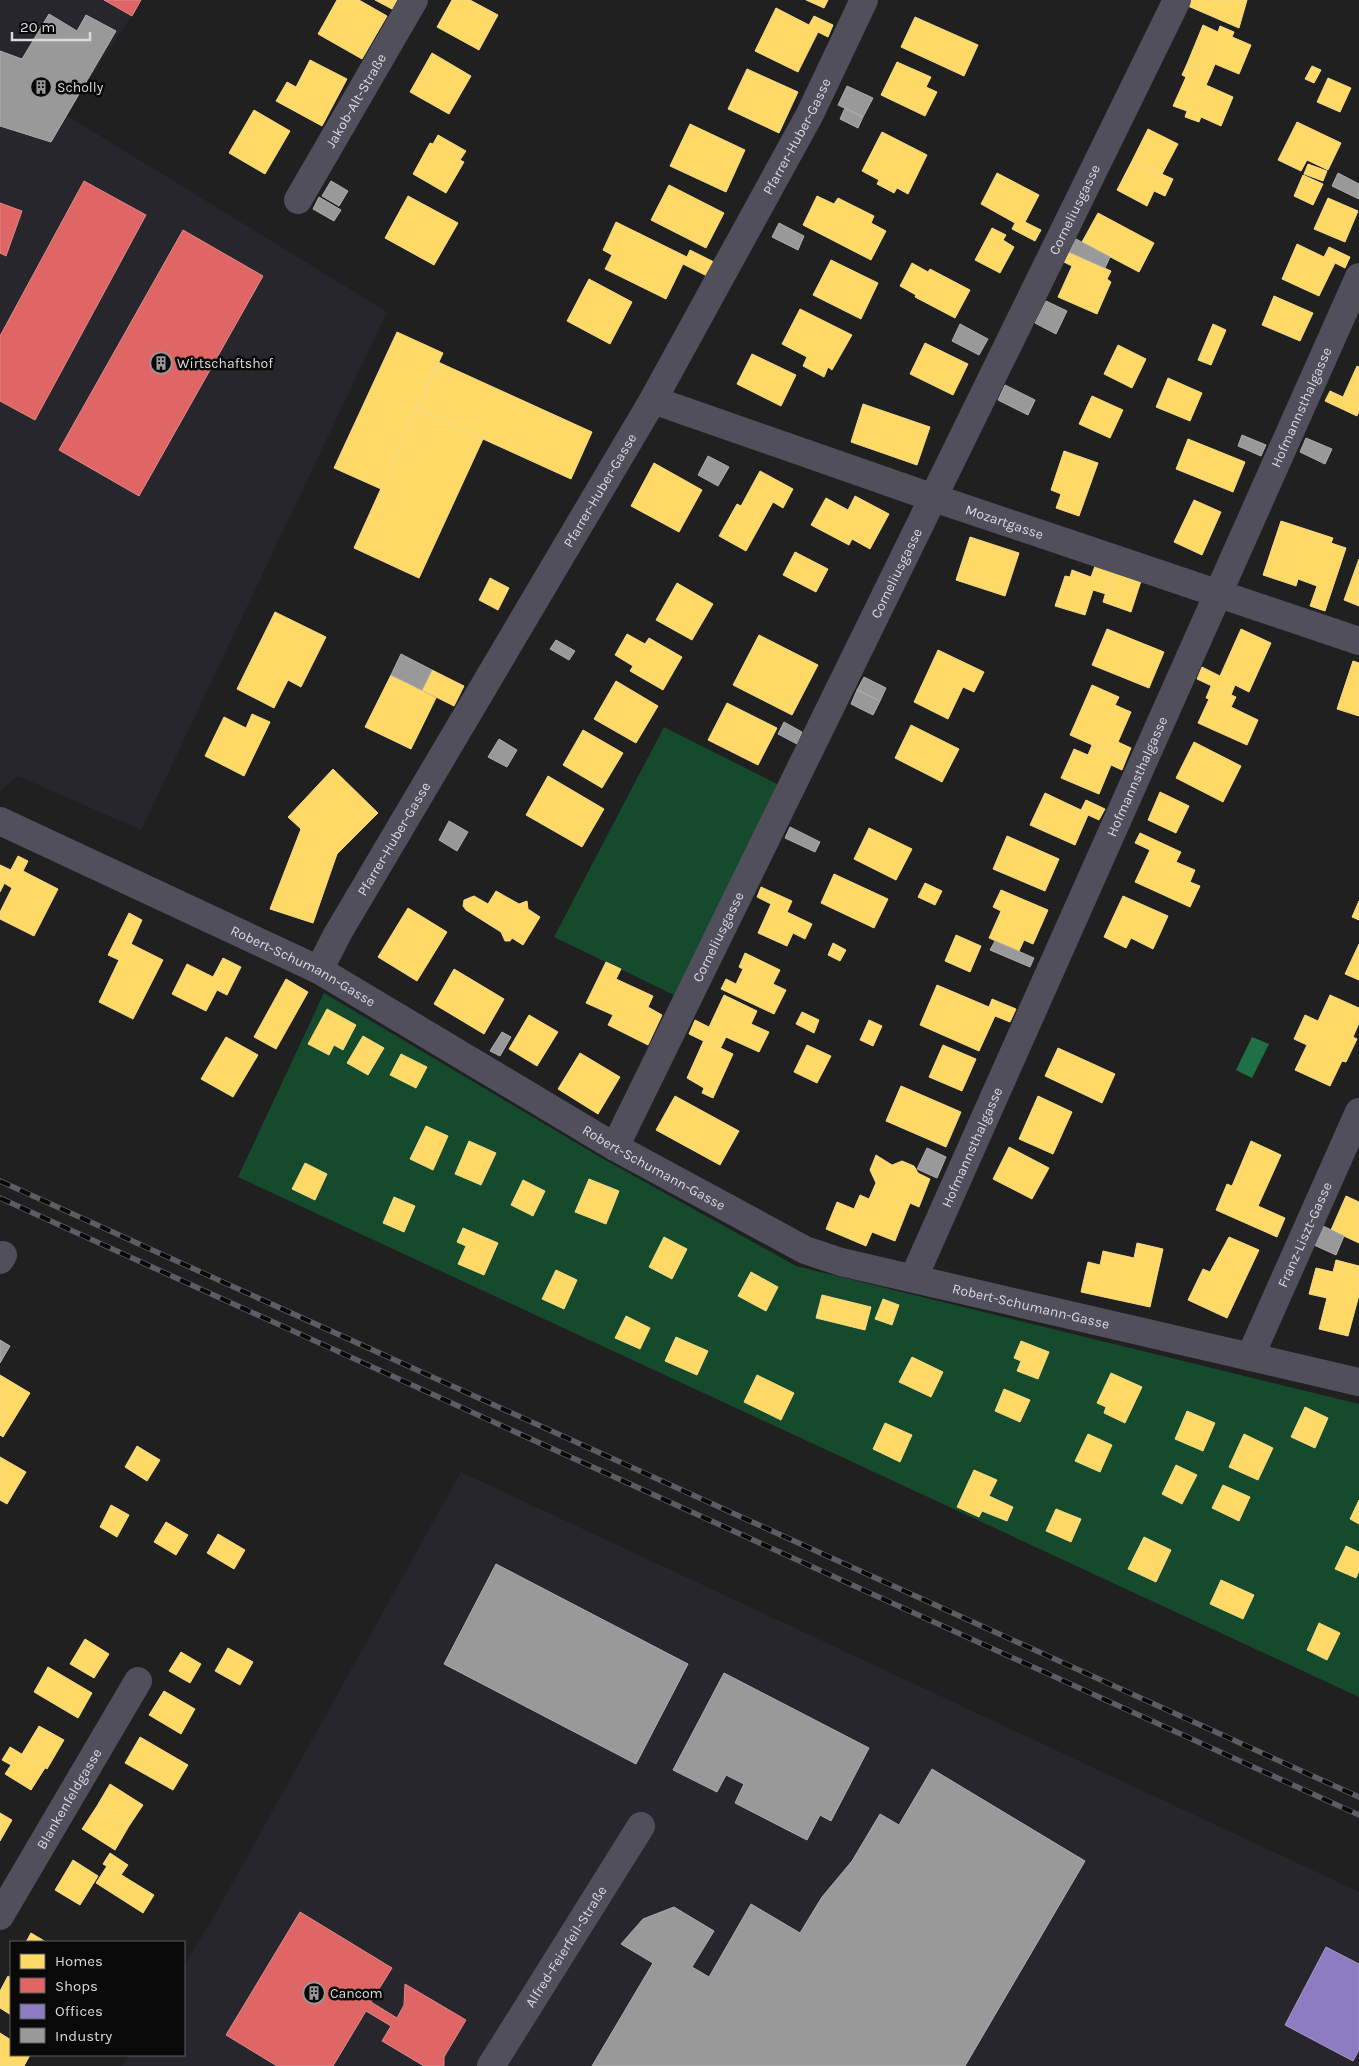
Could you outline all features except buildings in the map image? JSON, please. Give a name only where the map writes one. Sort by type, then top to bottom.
[{"type":"street","name":"Jakob-Alt-Straße","points":[[298,200],[414,0]]},
{"type":"street","name":"Pfarrer-Huber-Gasse","points":[[319,970],[338,933],[653,400],[810,114],[864,0]]},
{"type":"street","name":"Corneliusgasse","points":[[615,1147],[1176,0]]},
{"type":"street","name":"Hofmannsthalgasse","points":[[914,1277],[1359,276]]},
{"type":"street","name":"Mozartgasse","points":[[653,400],[934,498],[1359,641]]},
{"type":"street","name":"Robert-Schumann-Gasse","points":[[0,820],[319,970],[615,1147],[805,1250],[841,1262],[914,1277],[1359,1382]]},
{"type":"street","name":"Franz-Liszt-Gasse","points":[[1250,1357],[1359,1112]]},
{"type":"street","name":"Blankenfeldgasse","points":[[0,1916],[138,1681]]},
{"type":"street","name":"Alfred-Feierfeil-Straße","points":[[491,2066],[641,1826]]},
{"type":"shaded area","points":[[0,0],[142,0],[66,115],[387,312],[141,830],[18,776],[0,791]]},
{"type":"shaded area","points":[[664,727],[781,786],[674,995],[554,937]]},
{"type":"shaded area","points":[[324,993],[600,1157],[796,1266],[1359,1404],[1359,1697],[238,1177]]},
{"type":"shaded area","points":[[1252,1037],[1269,1044],[1252,1078],[1236,1070]]},
{"type":"shaded area","points":[[461,1472],[1359,1892],[1359,2066],[122,2066],[128,2056],[185,2056],[185,1964],[216,1913]]},
{"type":"railway","points":[[0,1181],[1359,1797]]},
{"type":"railway","points":[[0,1198],[1359,1815]]},
{"type":"place","name":"Scholly","points":[[41,87]]},
{"type":"place","name":"Wirtschaftshof","points":[[161,363]]},
{"type":"place","name":"Cancom","points":[[314,1993]]}]
